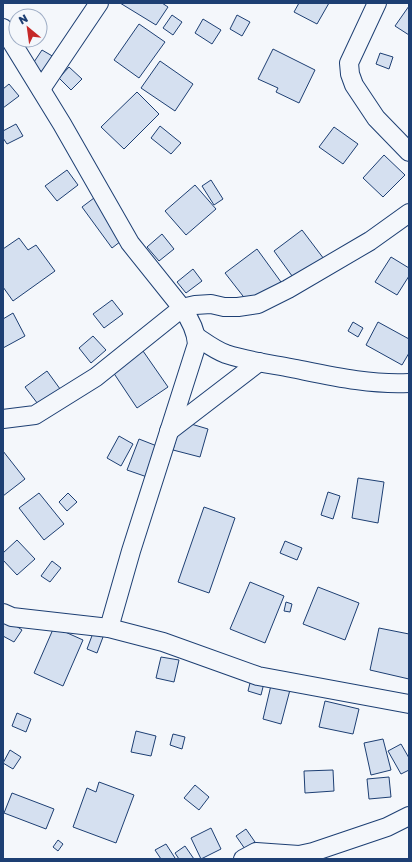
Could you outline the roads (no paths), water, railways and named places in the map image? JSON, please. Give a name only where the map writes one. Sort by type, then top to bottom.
[{"type":"street","points":[[40,88],[99,3]]},
{"type":"street","points":[[377,3],[349,63],[350,74],[354,85],[376,118],[409,152]]},
{"type":"street","points":[[3,28],[40,88],[130,243],[182,308],[189,318],[197,337],[197,344],[130,551],[109,628]]},
{"type":"street","points":[[3,420],[35,415],[96,377],[182,308],[195,304],[238,307],[258,304],[288,289],[370,241],[409,213]]},
{"type":"street","points":[[197,337],[226,354],[259,362],[347,380],[393,384],[409,383]]},
{"type":"street","points":[[168,431],[259,362]]},
{"type":"street","points":[[4,614],[12,617],[109,628],[164,642],[258,676],[409,704]]},
{"type":"street","points":[[242,859],[256,852],[299,855],[313,852],[387,827],[409,816]]}]
